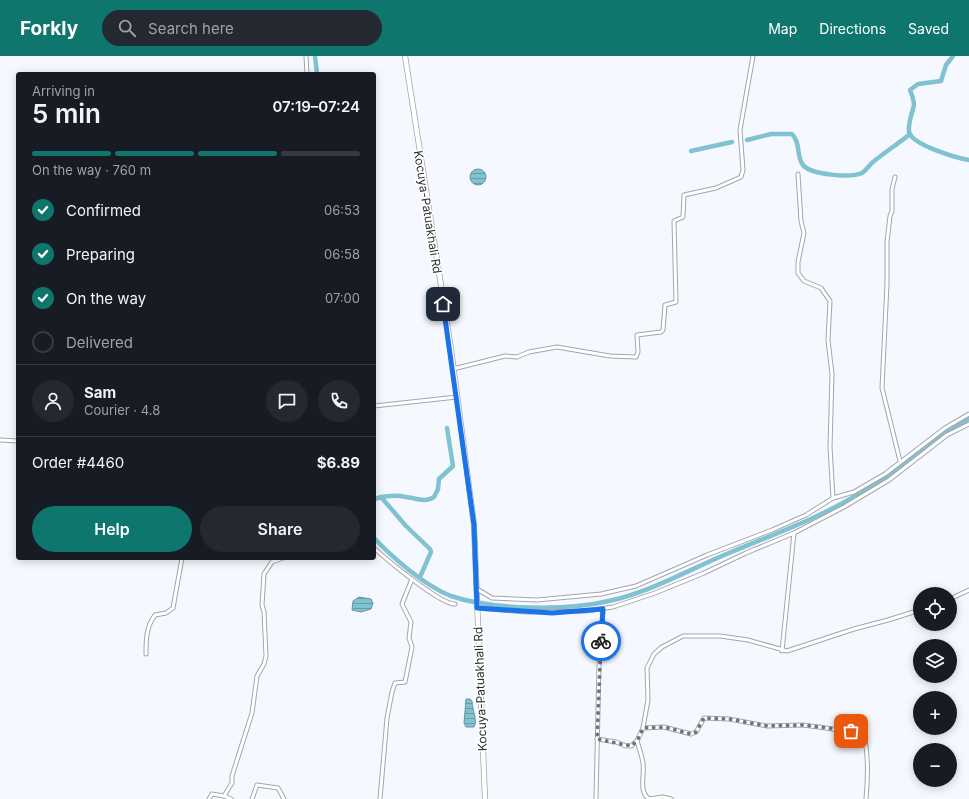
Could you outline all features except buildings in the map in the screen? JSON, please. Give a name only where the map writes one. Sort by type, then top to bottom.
[{"type":"main road","name":"Kocuya-Patuakhali Rd","points":[[405,56],[453,369],[474,525],[484,799]]},
{"type":"street","points":[[306,56],[307,72]]},
{"type":"street","points":[[453,369],[505,356],[517,357],[529,352],[557,347],[610,356],[636,357],[638,352],[637,335],[661,332],[663,330],[665,305],[676,302],[674,222],[676,218],[683,217],[684,195],[716,188],[741,177],[743,170],[740,130],[753,56]]},
{"type":"street","points":[[798,174],[801,221],[804,233],[798,273],[804,281],[821,288],[830,301],[828,340],[832,374],[830,446],[833,498]]},
{"type":"street","points":[[895,178],[892,189],[892,211],[888,223],[887,284],[882,388],[900,461]]},
{"type":"street","points":[[376,406],[457,397]]},
{"type":"street","points":[[477,591],[492,598],[520,600],[580,597],[622,590],[653,579],[707,555],[772,530],[806,515],[833,498],[851,493],[874,482],[945,428],[969,414]]},
{"type":"street","points":[[477,607],[552,613],[603,609],[655,593],[794,533],[874,491],[947,435],[969,424]]},
{"type":"street","points":[[0,440],[16,441]]},
{"type":"street","points":[[782,650],[794,533]]},
{"type":"street","points":[[376,550],[412,579],[444,601],[455,604]]},
{"type":"street","points":[[146,654],[146,633],[151,620],[155,615],[166,613],[173,608],[182,560]]},
{"type":"street","points":[[224,796],[226,790],[232,783],[232,776],[250,721],[257,676],[264,664],[266,656],[264,612],[262,604],[264,574],[272,562],[278,560]]},
{"type":"street","points":[[380,799],[385,735],[392,692],[395,683],[406,682],[409,671],[412,647],[409,638],[411,622],[402,604],[412,579]]},
{"type":"street","points":[[957,596],[969,590]]},
{"type":"street","points":[[596,799],[599,666],[603,609]]},
{"type":"street","points":[[597,739],[626,746],[631,746],[637,741],[643,728],[648,700],[647,668],[654,654],[662,647],[683,636],[700,635],[748,640],[764,643],[787,651],[854,629],[913,612]]},
{"type":"street","points":[[643,728],[664,727],[691,734],[696,732],[704,718],[719,718],[767,726],[802,725],[858,732],[864,736],[867,747],[868,772],[866,799]]},
{"type":"street","points":[[637,741],[643,762],[642,780],[645,796],[649,799],[663,796],[671,799]]},
{"type":"street","points":[[252,799],[257,784],[278,788],[284,799]]},
{"type":"street","points":[[209,799],[212,794],[231,799]]},
{"type":"water","points":[[475,169],[481,169],[486,174],[484,183],[481,185],[475,185],[470,180],[470,174]]},
{"type":"water","points":[[359,597],[371,599],[373,603],[371,609],[361,612],[352,610],[353,601]]},
{"type":"water","points":[[466,699],[470,699],[472,701],[475,718],[474,727],[466,727],[464,723]]},
{"type":"waterway","points":[[315,56],[317,72]]},
{"type":"waterway","points":[[953,56],[946,65],[941,81],[918,84],[910,90],[914,105],[909,132],[918,142],[926,146],[955,157],[969,160]]},
{"type":"waterway","points":[[747,140],[771,134],[792,134],[797,141],[801,161],[807,168],[831,175],[857,175],[862,173],[873,162],[910,134]]},
{"type":"waterway","points":[[691,151],[732,142]]},
{"type":"waterway","points":[[376,540],[400,563],[420,579],[451,596],[468,601],[529,608],[551,608],[609,601],[655,586],[714,559],[830,510],[880,481],[945,433],[969,419]]},
{"type":"waterway","points":[[376,499],[402,496],[420,500],[428,500],[434,497],[438,489],[439,479],[453,466],[447,428]]},
{"type":"waterway","points":[[381,497],[406,526],[430,549],[431,552],[420,577]]},
{"type":"way so far","points":[[601,641],[597,739],[605,742],[616,742],[626,746],[631,746],[637,741],[643,728],[664,727],[681,731],[686,734],[691,734],[696,732],[704,718],[729,719],[767,726],[802,725],[851,731]]},
{"type":"route","points":[[443,304],[451,349],[463,451],[474,525],[477,608],[552,613],[603,609],[601,641]]}]
